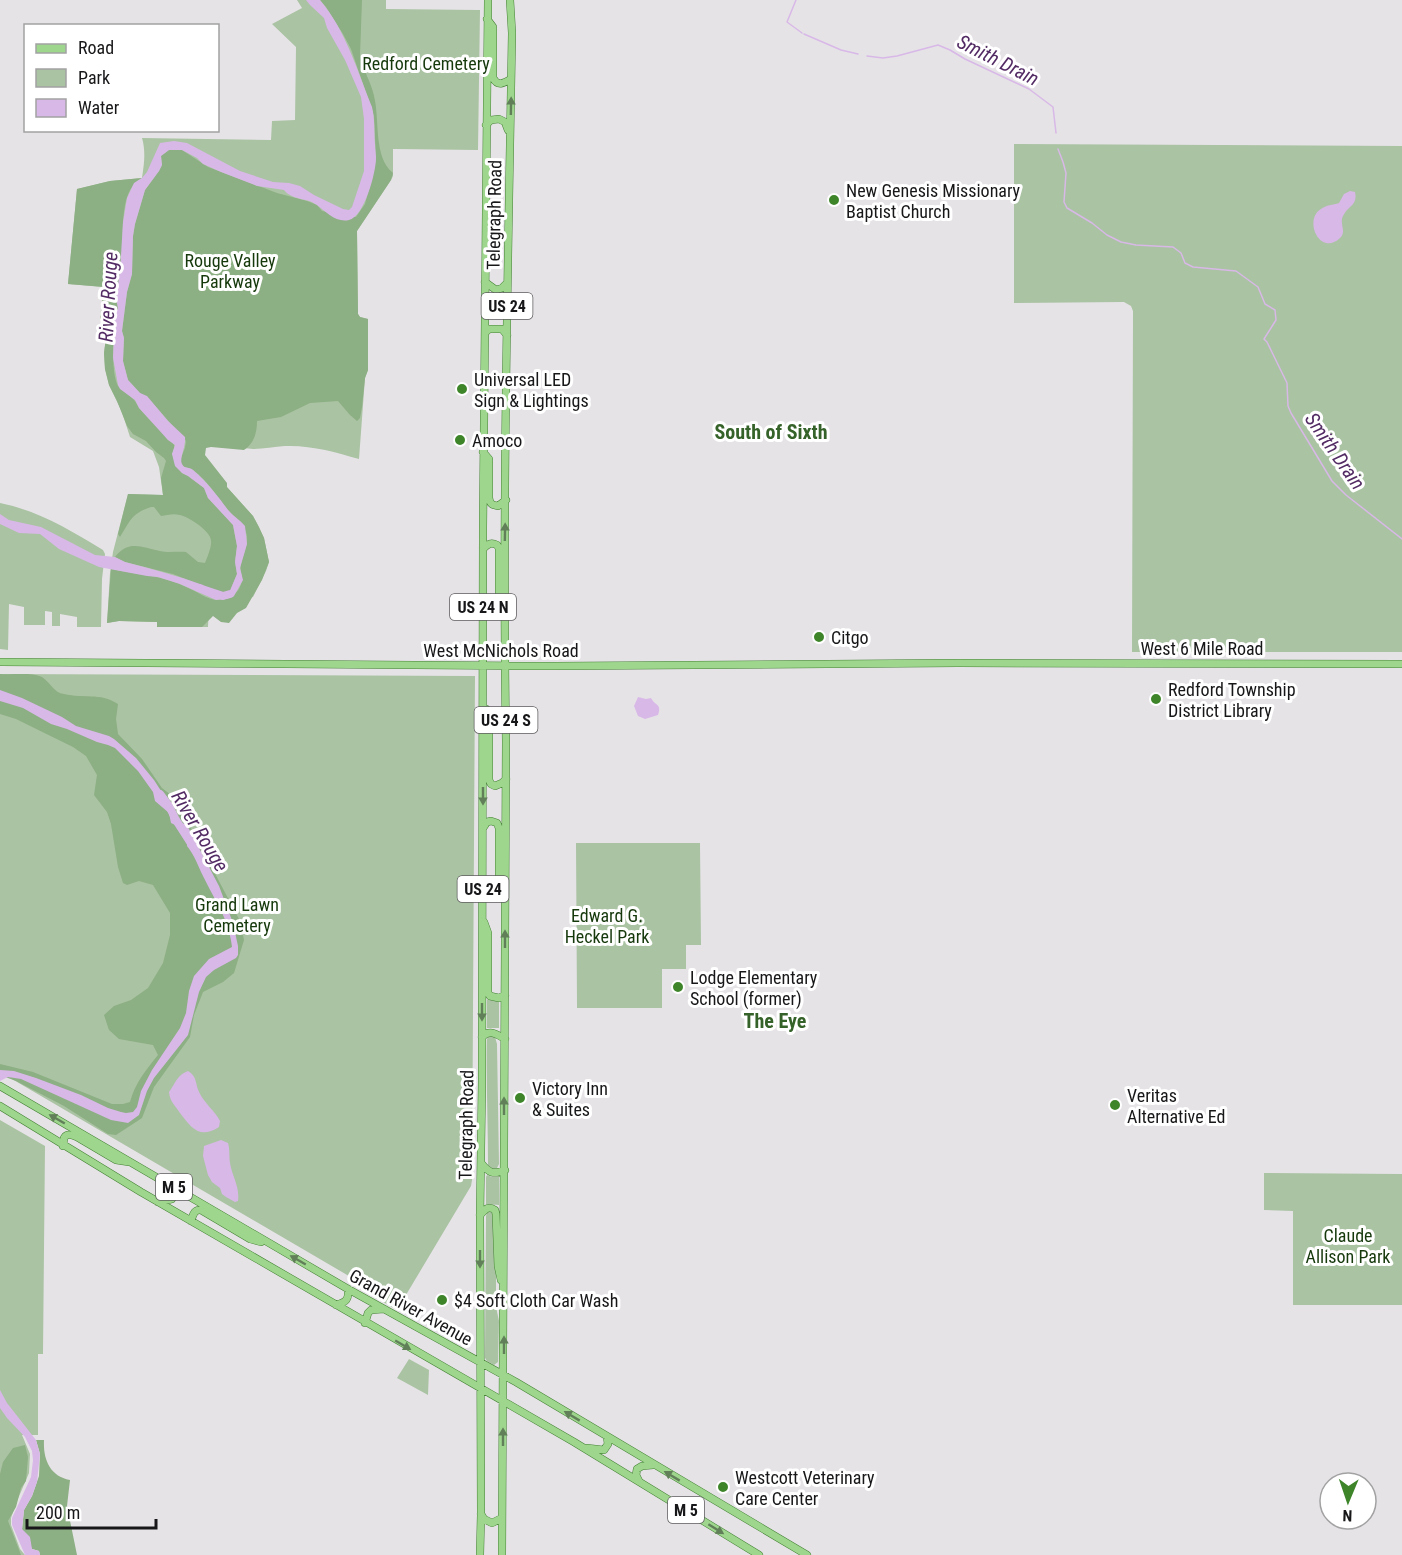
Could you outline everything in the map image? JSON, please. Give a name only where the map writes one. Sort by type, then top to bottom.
[{"type":"main road","name":"Telegraph Road","points":[[480,1555],[483,452],[488,0]]},
{"type":"main road","points":[[505,0],[510,4]]},
{"type":"main road","name":"Telegraph Road","points":[[502,1555],[506,776],[504,612],[512,33],[510,4]]},
{"type":"main road","points":[[487,18],[493,27],[493,78],[499,84],[511,79]]},
{"type":"main road","points":[[486,125],[494,119],[502,120],[510,139]]},
{"type":"main road","points":[[485,282],[496,290],[507,283]]},
{"type":"main road","points":[[484,333],[496,328],[502,329],[507,335]]},
{"type":"main road","points":[[483,452],[489,459],[490,504],[498,506],[506,500]]},
{"type":"main road","name":"Telegraph Road","points":[[484,548],[491,543],[497,544],[499,548],[499,599],[504,612]]},
{"type":"main road","name":"West McNichols Road","points":[[0,662],[483,666],[1002,663]]},
{"type":"main road","name":"West 6 Mile Road","points":[[1002,663],[1402,664]]},
{"type":"main road","name":"Telegraph Road","points":[[483,695],[489,724],[489,780],[495,786],[502,783],[506,776]]},
{"type":"main road","points":[[483,830],[487,822],[491,821],[497,823],[500,828],[499,880],[504,910]]},
{"type":"main road","points":[[482,916],[488,933],[488,993],[495,998],[505,995]]},
{"type":"main road","points":[[482,1037],[487,1032],[494,1032],[505,1039]]},
{"type":"main road","name":"Grand River Avenue","points":[[0,1086],[348,1289],[504,1376],[807,1555]]},
{"type":"main road","name":"Grand River Avenue","points":[[0,1106],[158,1202],[584,1448],[759,1555]]},
{"type":"main road","points":[[63,1146],[65,1136],[71,1135],[116,1160],[131,1162]]},
{"type":"main road","points":[[481,1163],[487,1171],[492,1173],[505,1170]]},
{"type":"main road","points":[[158,1202],[172,1199],[177,1189]]},
{"type":"main road","points":[[480,1215],[489,1207],[495,1210],[498,1266],[503,1295]]},
{"type":"main road","points":[[191,1221],[194,1212],[201,1210],[250,1239],[272,1245]]},
{"type":"main road","points":[[336,1305],[346,1301],[348,1289]]},
{"type":"main road","points":[[365,1323],[371,1310],[384,1309]]},
{"type":"main road","points":[[584,1448],[604,1450],[608,1444],[607,1437]]},
{"type":"main road","points":[[640,1483],[636,1475],[637,1469],[653,1465]]},
{"type":"main road","points":[[481,1514],[488,1522],[496,1522],[502,1518]]},
{"type":"green space","name":"Rouge Valley Parkway","points":[[297,0],[386,0],[386,9],[480,10],[478,150],[393,149],[393,176],[357,231],[358,314],[368,319],[368,370],[365,378],[359,459],[295,446],[253,449],[212,445],[198,451],[253,516],[264,538],[269,562],[253,597],[209,607],[208,627],[157,627],[157,622],[107,623],[113,552],[128,494],[163,495],[159,467],[153,451],[130,437],[122,412],[109,385],[104,353],[107,330],[100,318],[104,287],[68,284],[77,189],[110,181],[142,178],[144,153],[142,138],[271,140],[272,121],[295,120],[296,47],[272,24],[302,8]]},
{"type":"green space","points":[[320,0],[362,0],[360,55],[376,105],[382,157],[393,173],[391,180],[357,231],[358,314],[368,319],[368,370],[360,418],[357,421],[338,401],[310,403],[281,417],[257,421],[254,437],[244,450],[206,448],[205,455],[227,483],[227,487],[253,516],[264,538],[269,562],[246,608],[237,613],[229,623],[221,622],[213,616],[202,627],[157,627],[157,622],[107,623],[111,569],[169,580],[216,600],[230,597],[238,591],[242,582],[241,563],[247,542],[245,529],[198,474],[182,466],[180,460],[186,441],[150,400],[128,380],[123,361],[122,331],[127,292],[132,274],[133,236],[145,190],[162,165],[161,156],[169,150],[182,150],[208,167],[277,193],[307,201],[330,215],[356,217],[365,204],[374,170],[376,158],[374,116],[351,49]]},
{"type":"green space","points":[[1014,144],[1402,146],[1402,652],[1132,652],[1133,311],[1131,306],[1124,302],[1014,303]]},
{"type":"green space","points":[[142,178],[135,182],[131,189],[124,211],[118,309],[115,312],[114,370],[118,386],[174,444],[172,454],[182,473],[204,488],[208,498],[233,525],[237,546],[235,562],[237,574],[229,593],[219,597],[210,594],[206,587],[173,574],[125,562],[115,557],[120,551],[136,546],[163,552],[186,552],[198,562],[205,563],[211,543],[204,529],[194,521],[177,514],[161,516],[154,507],[135,515],[120,537],[118,534],[128,494],[163,495],[161,478],[166,461],[146,441],[133,434],[127,426],[109,385],[104,353],[107,330],[100,318],[104,287],[68,284],[77,189],[110,181]]},
{"type":"green space","points":[[0,503],[41,516],[103,550],[105,554],[101,627],[77,627],[77,617],[60,614],[60,626],[52,626],[52,612],[45,611],[45,625],[24,625],[24,607],[9,604],[8,650],[0,649]]},
{"type":"green space","name":"Grand Lawn Cemetery","points":[[0,674],[475,676],[472,1180],[471,1186],[397,1310],[352,1284],[354,1279],[0,1072]]},
{"type":"green space","points":[[0,674],[38,675],[61,693],[104,698],[118,704],[116,719],[118,734],[142,759],[162,788],[171,795],[182,811],[240,921],[244,940],[234,973],[223,982],[203,992],[194,1015],[190,1037],[154,1087],[142,1118],[116,1135],[108,1134],[64,1106],[0,1075],[0,1064],[33,1072],[112,1104],[130,1102],[145,1071],[158,1055],[153,1045],[119,1039],[109,1030],[104,1015],[114,1006],[131,1000],[148,988],[163,963],[170,935],[170,913],[153,885],[139,881],[127,885],[123,883],[111,824],[107,812],[94,795],[97,775],[86,756],[73,747],[16,719],[0,714]]},
{"type":"green space","name":"Edward G. Heckel Park","points":[[576,843],[700,843],[701,945],[686,945],[686,969],[662,969],[662,1008],[577,1008]]},
{"type":"green space","points":[[488,999],[499,1001],[499,1028],[487,1028]]},
{"type":"green space","points":[[489,1035],[495,1037],[497,1044],[499,1164],[493,1170],[488,1165],[487,1039]]},
{"type":"green space","points":[[0,1120],[45,1146],[43,1354],[38,1354],[38,1435],[22,1435],[30,1454],[29,1473],[11,1518],[11,1525],[20,1549],[25,1555],[0,1555]]},
{"type":"green space","name":"Claude Allison Park","points":[[1264,1173],[1402,1174],[1402,1305],[1293,1305],[1293,1211],[1264,1210]]},
{"type":"green space","points":[[487,1175],[499,1177],[499,1205],[486,1204]]},
{"type":"green space","points":[[491,1211],[496,1219],[496,1307],[499,1321],[498,1362],[494,1365],[485,1358],[486,1216]]},
{"type":"green space","points":[[409,1359],[429,1370],[428,1395],[397,1378]]},
{"type":"green space","points":[[36,1440],[44,1440],[46,1460],[52,1470],[57,1475],[70,1480],[67,1506],[77,1555],[40,1555],[39,1551],[32,1549],[31,1543],[22,1530],[24,1510],[39,1476],[40,1454]]},
{"type":"green space","points":[[25,1445],[28,1457],[26,1481],[8,1521],[21,1555],[0,1555],[0,1474],[3,1462],[13,1448]]},
{"type":"water","points":[[306,0],[320,0],[329,12],[350,51],[372,107],[375,165],[368,194],[360,211],[349,220],[340,220],[317,205],[291,196],[284,190],[257,186],[203,164],[182,150],[169,150],[161,156],[162,165],[145,190],[133,236],[132,274],[127,292],[122,331],[123,361],[128,380],[140,393],[147,396],[185,437],[181,459],[183,466],[192,469],[245,526],[247,544],[240,568],[243,580],[234,596],[216,600],[158,577],[99,567],[59,549],[40,534],[19,533],[0,524],[0,514],[9,520],[41,527],[95,555],[115,557],[203,585],[217,597],[229,593],[237,574],[235,562],[237,546],[233,525],[208,498],[204,488],[175,466],[172,454],[175,445],[139,408],[135,400],[118,385],[113,358],[123,222],[127,198],[134,183],[147,172],[160,143],[174,141],[187,143],[240,171],[273,182],[300,186],[343,209],[349,210],[352,207],[364,171],[364,119],[361,97],[324,18]]},
{"type":"water","points":[[1350,191],[1355,192],[1356,197],[1343,216],[1342,236],[1333,243],[1320,240],[1314,228],[1316,214],[1327,206],[1339,203],[1344,194]]},
{"type":"water","points":[[0,690],[22,698],[76,726],[109,736],[136,758],[154,780],[167,805],[173,810],[176,822],[186,824],[189,829],[219,886],[233,923],[238,955],[206,977],[199,992],[188,1035],[154,1078],[139,1115],[128,1123],[111,1120],[21,1079],[8,1077],[0,1081],[0,1070],[14,1071],[36,1078],[108,1108],[126,1113],[133,1112],[152,1070],[180,1028],[186,1013],[194,976],[209,959],[232,947],[228,928],[187,846],[189,836],[183,829],[171,823],[169,813],[155,801],[153,792],[138,771],[115,748],[51,724],[23,708],[0,701]]},
{"type":"water","points":[[638,697],[651,698],[659,706],[658,715],[645,719],[638,716],[634,706]]},
{"type":"water","points":[[188,1071],[194,1077],[201,1096],[220,1121],[219,1127],[212,1131],[201,1132],[192,1127],[170,1098],[169,1092],[175,1083],[181,1075]]},
{"type":"water","points":[[221,1140],[229,1146],[230,1163],[238,1191],[238,1201],[235,1202],[222,1194],[220,1188],[212,1182],[203,1156],[204,1146]]},
{"type":"water","points":[[0,1390],[7,1403],[36,1440],[40,1454],[37,1482],[24,1510],[22,1529],[30,1537],[32,1549],[39,1551],[40,1555],[25,1555],[12,1525],[12,1518],[31,1477],[33,1460],[32,1451],[25,1437],[0,1408]]},
{"type":"waterway","name":"Smith Drain","points":[[796,0],[787,22],[802,33]]},
{"type":"waterway","name":"Smith Drain","points":[[804,34],[841,50],[858,54]]},
{"type":"waterway","name":"Smith Drain","points":[[867,56],[883,58],[897,56],[938,45],[1029,89],[1053,107],[1056,133]]},
{"type":"waterway","name":"Smith Drain","points":[[1058,149],[1066,173],[1064,202],[1067,208],[1121,242],[1173,247],[1181,253],[1185,263],[1193,267],[1236,271],[1258,287],[1265,304],[1275,310],[1276,320],[1264,339],[1287,383],[1288,406],[1291,413],[1332,481],[1346,495],[1402,539]]},
{"type":"waterway","name":"River Rouge","points":[[199,588],[223,596],[230,594]]},
{"type":"waterway","name":"River Rouge","points":[[160,794],[192,845]]},
{"type":"place","name":"New Genesis Missionary Baptist Church","points":[[834,200]]},
{"type":"place","name":"Universal LED Sign & Lightings","points":[[462,389]]},
{"type":"place","name":"Amoco","points":[[460,440]]},
{"type":"place","name":"Citgo","points":[[819,637]]},
{"type":"place","name":"Redford Township District Library","points":[[1156,699]]},
{"type":"place","name":"Lodge Elementary School (former)","points":[[678,987]]},
{"type":"place","name":"Victory Inn & Suites","points":[[520,1098]]},
{"type":"place","name":"Veritas Alternative Ed","points":[[1115,1105]]},
{"type":"place","name":"$4 Soft Cloth Car Wash","points":[[442,1300]]},
{"type":"place","name":"Westcott Veterinary Care Center","points":[[723,1487]]},
{"type":"district","name":"South of Sixth","points":[[771,432]]},
{"type":"district","name":"The Eye","points":[[775,1021]]},
{"type":"park label","name":"Redford Cemetery","points":[[426,63]]}]
